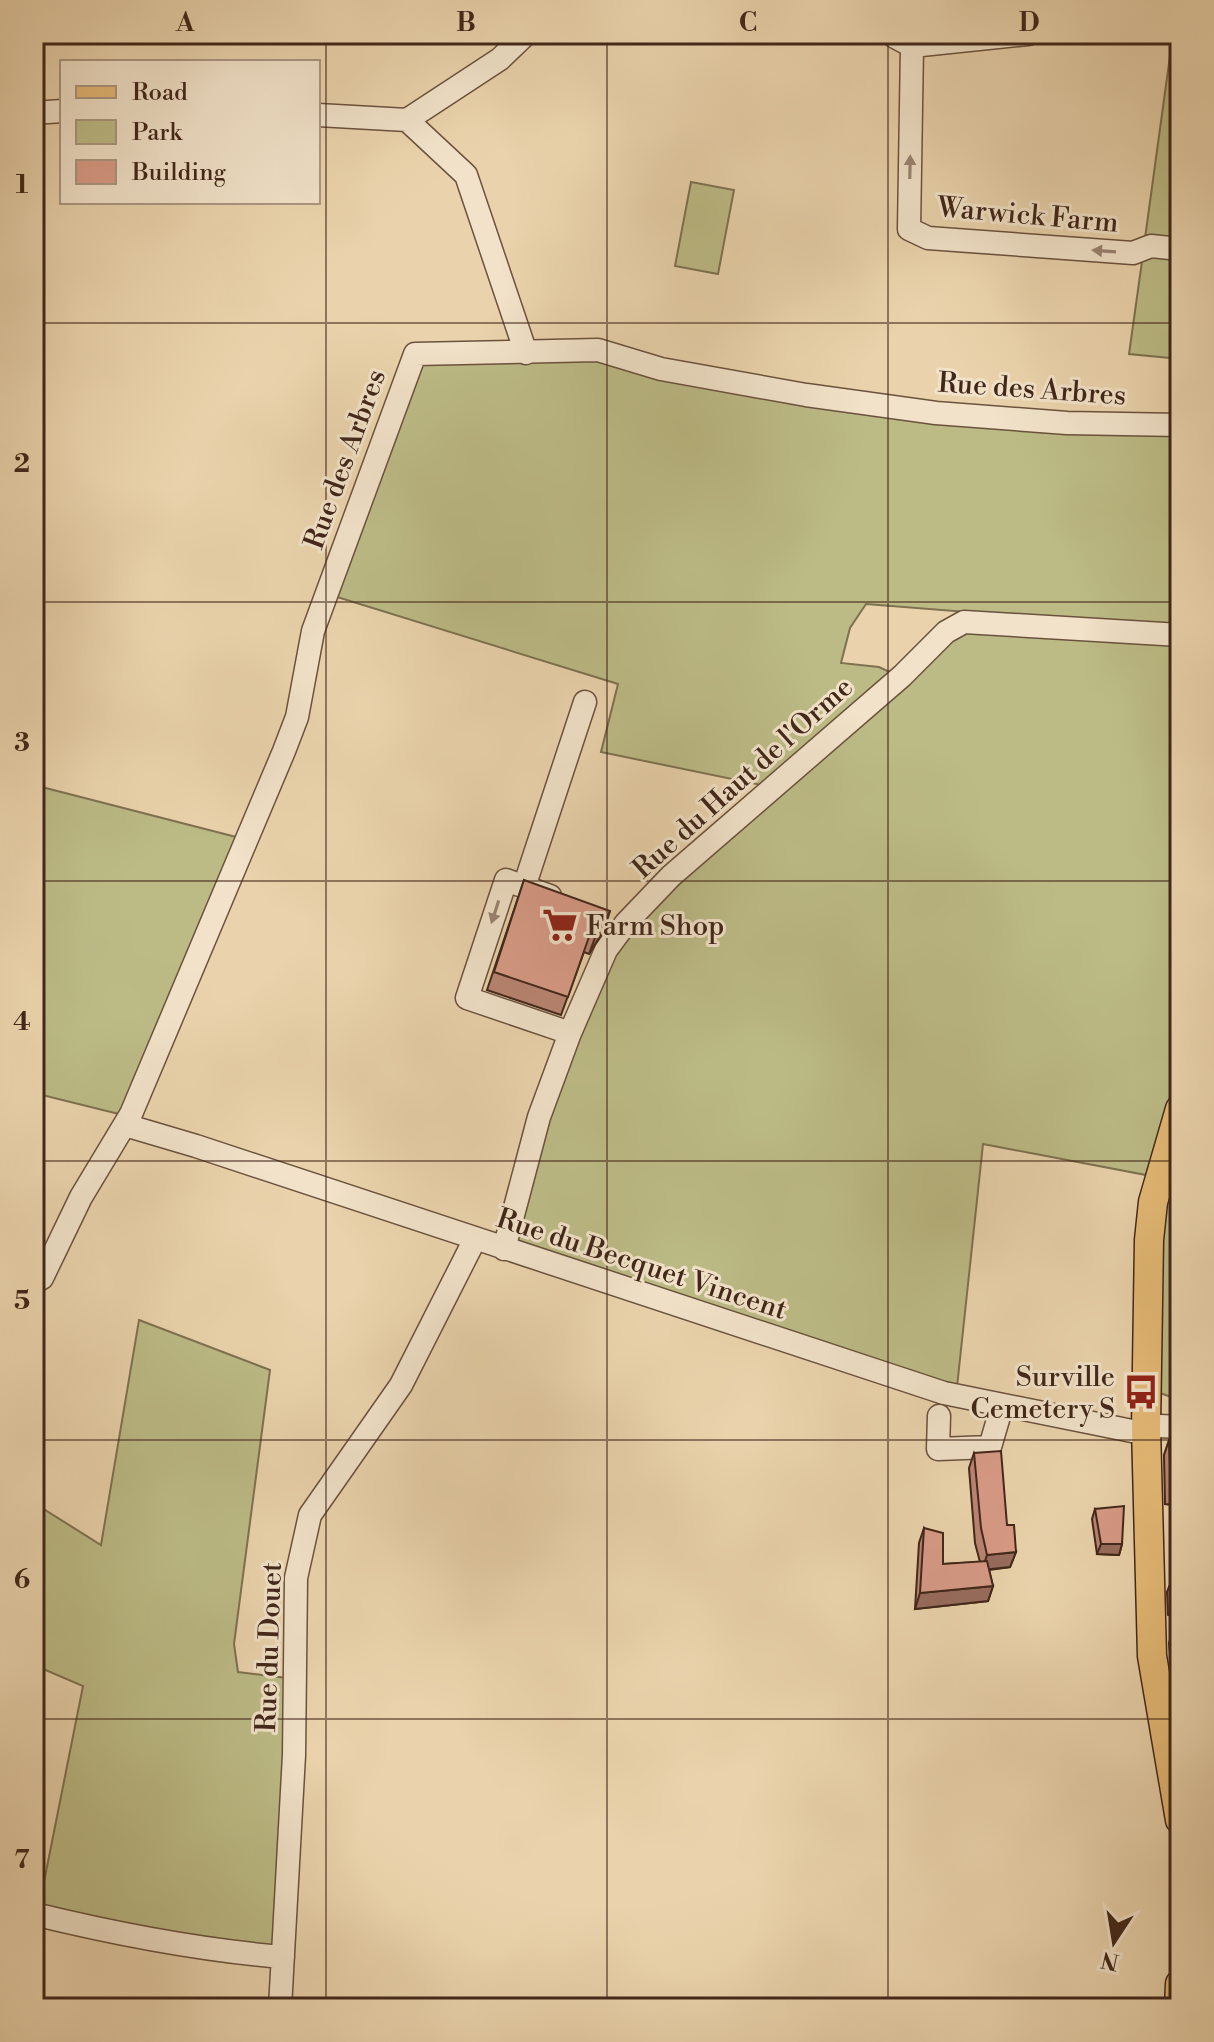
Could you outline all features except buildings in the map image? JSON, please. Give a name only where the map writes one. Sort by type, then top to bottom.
[{"type":"main road","points":[[1180,1109],[1163,1160],[1150,1228],[1146,1428],[1152,1656],[1180,1820]]},
{"type":"main road","points":[[1179,2008],[1180,1984]]},
{"type":"street","points":[[320,115],[407,120],[500,59],[526,34]]},
{"type":"street","points":[[904,40],[1028,34]]},
{"type":"street","name":"Warwick Farm","points":[[904,40],[909,229],[928,238],[1117,252],[1133,253],[1151,246],[1180,249]]},
{"type":"street","points":[[34,113],[60,111]]},
{"type":"street","points":[[407,120],[466,175],[526,353]]},
{"type":"street","name":"Rue des Arbres","points":[[125,1125],[297,717],[313,631],[415,354],[598,350],[661,369],[806,395],[936,413],[1067,423],[1180,425]]},
{"type":"street","name":"Rue du Haut de l'Orme","points":[[504,1249],[539,1117],[616,919],[671,876],[902,676],[946,632],[964,622],[1180,635]]},
{"type":"street","points":[[524,887],[585,702]]},
{"type":"street","points":[[565,901],[506,880],[467,998],[570,1033]]},
{"type":"street","points":[[34,1282],[42,1278],[81,1197],[125,1125]]},
{"type":"street","name":"Rue du Becquet Vincent","points":[[125,1125],[915,1384],[1002,1406],[1132,1431],[1160,1426],[1180,1427]]},
{"type":"street","name":"Rue du Douet","points":[[280,2008],[294,1755],[296,1578],[310,1515],[401,1385],[475,1239]]},
{"type":"street","points":[[939,1416],[938,1449],[990,1447],[1002,1406]]},
{"type":"street","points":[[34,1914],[183,1945],[283,1957]]},
{"type":"green space","points":[[1173,34],[1180,35],[1180,241],[1145,238]]},
{"type":"green space","points":[[691,182],[734,190],[718,274],[675,266]]},
{"type":"green space","points":[[1143,254],[1180,257],[1180,359],[1129,354]]},
{"type":"green space","points":[[596,356],[656,375],[1180,433],[1180,629],[866,604],[850,628],[841,663],[879,667],[894,674],[761,785],[601,752],[618,684],[337,597],[335,588],[422,364]]},
{"type":"green space","points":[[981,629],[1180,641],[1180,1066],[1146,1175],[983,1144],[957,1387],[516,1245],[537,1143],[610,961],[638,922],[861,717],[953,637]]},
{"type":"green space","points":[[34,785],[240,838],[123,1115],[34,1093]]},
{"type":"green space","points":[[1180,1148],[1180,1400],[1157,1392],[1157,1245]]},
{"type":"green space","points":[[139,1320],[270,1370],[234,1644],[238,1672],[287,1678],[275,1947],[173,1935],[39,1907],[83,1686],[34,1665],[34,1503],[101,1545]]},
{"type":"place","name":"Farm Shop","points":[[560,925]]},
{"type":"place","name":"Surville Cemetery S","points":[[1141,1392]]}]
